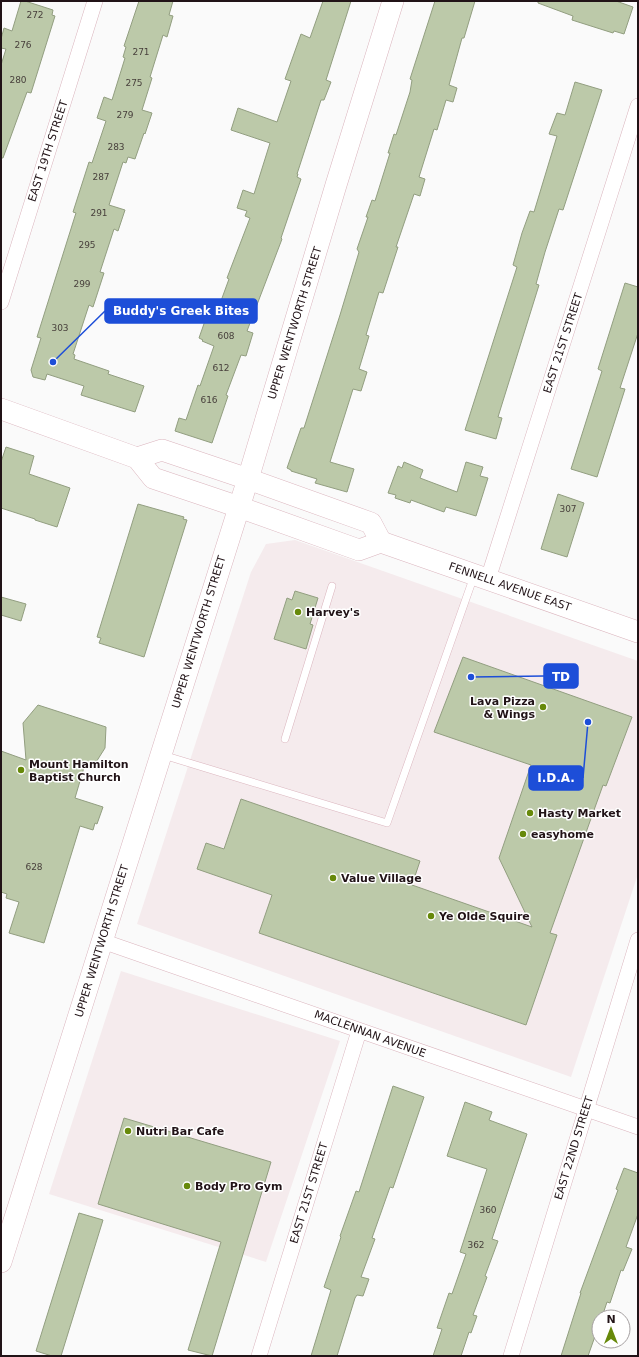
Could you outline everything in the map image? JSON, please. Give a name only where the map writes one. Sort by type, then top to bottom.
[{"type":"main road","name":"UPPER WENTWORTH STREET","points":[[1,1262],[248,479],[336,184],[393,1]]},
{"type":"main road","points":[[1,409],[137,458],[153,478],[359,550],[381,542],[370,523],[248,479],[162,450],[137,458]]},
{"type":"main road","name":"FENNELL AVENUE EAST","points":[[381,542],[638,632]]},
{"type":"street","name":"EAST 19TH STREET","points":[[1,302],[95,1]]},
{"type":"street","name":"EAST 21ST STREET","points":[[481,577],[638,106]]},
{"type":"street","name":"EAST 22ND STREET","points":[[511,1356],[638,940]]},
{"type":"street","name":"MACLENNAN AVENUE","points":[[102,941],[638,1127]]},
{"type":"street","name":"EAST 21ST STREET","points":[[259,1356],[359,1031]]},
{"type":"lane","points":[[161,754],[387,823],[481,577]]},
{"type":"lane","points":[[284,739],[332,586]]},
{"type":"shaded area","points":[[295,540],[638,661],[638,874],[571,1077],[137,924],[251,572],[266,544]]},
{"type":"shaded area","points":[[121,971],[340,1041],[266,1262],[49,1194]]},
{"type":"building","points":[[21,1],[53,10],[52,15],[55,16],[31,93],[27,92],[3,158],[1,158],[1,65],[6,49],[1,48],[1,39],[4,28],[12,31]]},
{"type":"building","points":[[139,1],[173,1],[169,15],[173,16],[167,37],[163,35],[142,110],[152,113],[145,134],[144,133],[135,159],[128,157],[126,163],[123,162],[109,205],[125,210],[118,231],[114,229],[100,272],[104,273],[93,307],[89,305],[73,354],[75,355],[74,359],[109,371],[108,374],[144,386],[135,412],[81,395],[84,386],[47,374],[45,380],[33,377],[31,370],[41,338],[37,337],[76,213],[73,212],[89,162],[92,163],[106,121],[97,118],[104,97],[112,100],[125,58],[123,57],[126,47],[124,46]]},
{"type":"building","points":[[323,1],[351,1],[326,80],[331,82],[324,100],[321,100],[297,174],[297,177],[301,179],[281,238],[282,239],[247,331],[253,333],[246,356],[241,355],[226,395],[228,396],[212,443],[175,431],[179,418],[186,420],[198,385],[200,386],[214,346],[202,341],[203,340],[199,338],[206,318],[214,320],[229,279],[227,278],[250,218],[245,216],[247,211],[237,208],[243,190],[254,194],[270,143],[231,130],[238,108],[277,122],[291,81],[285,79],[301,34],[310,38]]},
{"type":"building","points":[[435,1],[475,1],[464,38],[462,38],[449,85],[457,88],[453,102],[446,100],[437,130],[434,129],[419,177],[425,179],[420,196],[414,194],[396,247],[398,247],[383,293],[379,292],[366,335],[369,336],[359,369],[367,372],[361,391],[353,389],[330,462],[354,469],[347,492],[315,483],[317,479],[291,471],[287,468],[301,428],[304,428],[340,315],[359,252],[357,249],[368,217],[366,217],[372,200],[375,201],[390,153],[388,153],[394,134],[396,135],[410,92],[412,80],[410,79]]},
{"type":"building","points":[[538,1],[616,1],[633,7],[624,34],[614,31],[613,33],[572,20],[573,16],[538,3]]},
{"type":"building","points":[[575,82],[602,90],[563,210],[559,209],[545,252],[536,284],[539,285],[498,417],[502,418],[496,439],[465,430],[517,267],[513,265],[522,233],[530,211],[534,212],[557,136],[549,134],[557,113],[565,115]]},
{"type":"building","points":[[625,283],[638,287],[638,333],[620,388],[625,389],[597,477],[571,469],[602,371],[598,369]]},
{"type":"building","points":[[6,447],[34,456],[29,474],[70,488],[57,527],[1,508],[1,462]]},
{"type":"building","points":[[404,462],[423,470],[420,478],[457,492],[466,462],[483,467],[480,476],[488,478],[476,516],[446,507],[444,512],[411,500],[410,503],[395,498],[396,495],[388,493],[398,466],[402,468]]},
{"type":"building","points":[[558,494],[584,503],[567,557],[541,549]]},
{"type":"building","points":[[138,504],[184,517],[183,519],[187,520],[144,657],[99,643],[101,638],[97,637]]},
{"type":"building","name":"Harvey's","points":[[295,591],[318,598],[310,624],[313,625],[306,649],[274,639],[287,598],[292,600]]},
{"type":"building","points":[[1,597],[26,604],[21,621],[1,615]]},
{"type":"building","points":[[463,657],[632,717],[606,786],[603,785],[550,933],[557,935],[526,1025],[259,933],[272,895],[197,869],[206,843],[224,849],[241,799],[420,861],[412,885],[532,927],[499,858],[531,765],[434,732]]},
{"type":"building","points":[[38,705],[106,727],[105,748],[93,767],[85,764],[75,798],[103,807],[97,824],[95,823],[93,830],[80,826],[44,943],[9,933],[19,902],[6,898],[7,894],[1,892],[1,751],[26,760],[23,723]]},
{"type":"building","points":[[393,1086],[424,1097],[393,1188],[390,1187],[372,1238],[375,1239],[361,1277],[369,1279],[363,1296],[357,1295],[355,1298],[337,1356],[311,1356],[331,1290],[324,1287],[356,1191],[359,1192]]},
{"type":"building","points":[[465,1102],[492,1112],[489,1120],[527,1134],[492,1239],[498,1241],[473,1315],[477,1316],[471,1333],[469,1332],[461,1356],[433,1356],[442,1329],[437,1328],[449,1293],[452,1294],[466,1254],[460,1252],[487,1169],[447,1156]]},
{"type":"building","points":[[124,1118],[271,1162],[212,1356],[188,1350],[221,1242],[98,1204]]},
{"type":"building","points":[[624,1168],[638,1173],[638,1214],[626,1247],[632,1249],[623,1271],[621,1270],[610,1303],[607,1302],[605,1309],[591,1309],[591,1348],[588,1356],[561,1356],[580,1293],[618,1190],[616,1189]]},
{"type":"building","points":[[79,1213],[103,1220],[61,1356],[52,1356],[36,1351]]},
{"type":"place","name":"Buddy's Greek Bites","points":[[53,362]]},
{"type":"place","name":"Harvey's","points":[[298,612]]},
{"type":"place","name":"TD","points":[[471,677]]},
{"type":"place","name":"Lava Pizza & Wings","points":[[543,707]]},
{"type":"place","name":"I.D.A.","points":[[588,722]]},
{"type":"place","name":"Mount Hamilton Baptist Church","points":[[21,770]]},
{"type":"place","name":"Hasty Market","points":[[530,813]]},
{"type":"place","name":"easyhome","points":[[523,834]]},
{"type":"place","name":"Value Village","points":[[333,878]]},
{"type":"place","name":"Ye Olde Squire","points":[[431,916]]},
{"type":"place","name":"Nutri Bar Cafe","points":[[128,1131]]},
{"type":"place","name":"Body Pro Gym","points":[[187,1186]]}]
